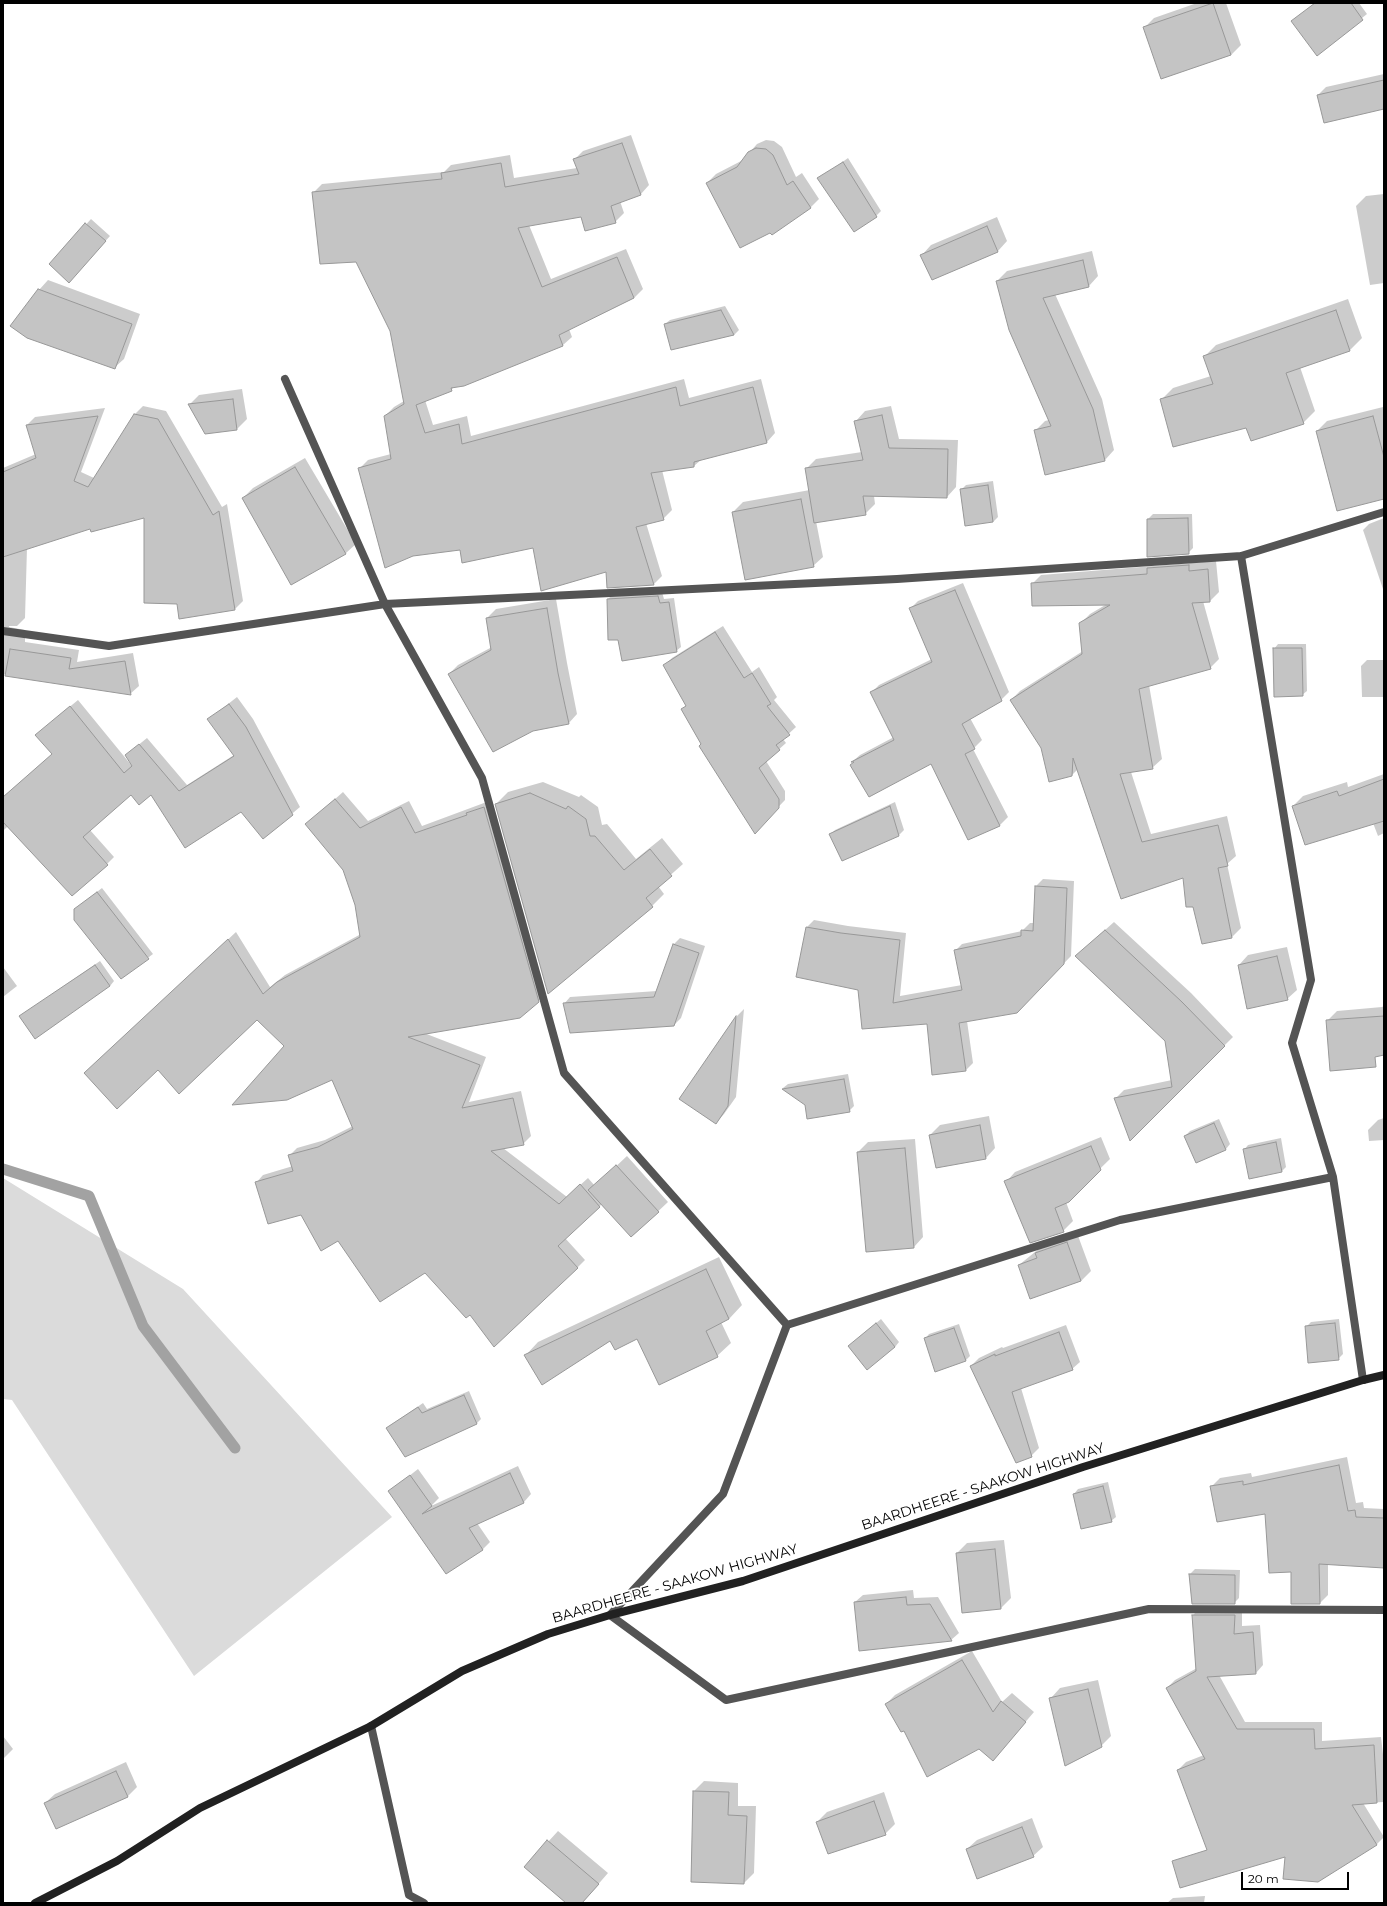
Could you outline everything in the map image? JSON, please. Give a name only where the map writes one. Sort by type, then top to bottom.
[{"type":"main road","name":"BAARDHEERE - SAAKOW HIGHWAY","points":[[35,1903],[117,1861],[200,1808],[372,1726],[462,1671],[548,1634],[610,1615],[743,1580],[1083,1466],[1362,1380],[1384,1375]]},
{"type":"street","points":[[285,379],[385,604],[482,778],[564,1073],[787,1325]]},
{"type":"street","points":[[3,631],[109,646],[385,604],[897,580],[1241,556],[1384,512]]},
{"type":"street","points":[[1241,556],[1311,980],[1292,1043],[1333,1177],[1362,1380]]},
{"type":"street","points":[[787,1325],[1120,1220],[1333,1177]]},
{"type":"street","points":[[787,1325],[722,1494],[610,1615],[726,1700],[1149,1609],[1384,1610]]},
{"type":"street","points":[[372,1726],[409,1899],[424,1903]]},
{"type":"shaded area","points":[[3,1178],[183,1289],[392,1517],[194,1676],[12,1400],[3,1399]]},
{"type":"building","points":[[1213,3],[1231,55],[1161,79],[1143,27]]},
{"type":"building","points":[[1315,3],[1351,3],[1363,20],[1317,56],[1291,21]]},
{"type":"building","points":[[1384,80],[1384,109],[1324,123],[1317,95]]},
{"type":"building","points":[[622,143],[641,195],[611,206],[616,223],[585,231],[581,217],[518,228],[542,287],[617,257],[634,298],[559,335],[563,346],[464,386],[451,388],[452,391],[416,405],[425,433],[459,424],[462,444],[676,387],[680,406],[753,387],[767,443],[694,462],[694,467],[651,473],[664,520],[636,527],[654,585],[607,588],[606,572],[541,591],[533,548],[462,563],[460,550],[413,556],[385,568],[358,468],[391,459],[384,416],[404,404],[390,331],[356,262],[320,264],[312,192],[442,179],[441,173],[501,163],[505,187],[579,174],[573,159]]},
{"type":"building","points":[[756,148],[766,149],[773,155],[787,185],[793,181],[811,208],[772,235],[770,233],[740,248],[706,183],[737,167],[748,152]]},
{"type":"building","points":[[843,162],[877,217],[854,232],[817,178]]},
{"type":"building","points":[[85,223],[106,241],[69,283],[49,264]]},
{"type":"building","points":[[987,226],[998,252],[932,280],[920,255]]},
{"type":"building","points":[[1083,260],[1089,287],[1043,298],[1093,409],[1105,461],[1045,475],[1034,430],[1051,426],[1009,330],[996,281]]},
{"type":"building","points":[[38,289],[132,324],[115,369],[27,338],[10,326]]},
{"type":"building","points":[[721,310],[734,335],[671,350],[664,324]]},
{"type":"building","points":[[1336,310],[1350,351],[1286,373],[1304,424],[1251,441],[1246,428],[1173,447],[1160,399],[1213,384],[1203,356]]},
{"type":"building","points":[[233,399],[237,430],[205,434],[188,404]]},
{"type":"building","points":[[134,414],[158,419],[213,515],[219,511],[235,610],[179,619],[177,604],[144,603],[144,518],[91,532],[90,529],[3,557],[3,472],[36,458],[26,425],[98,416],[74,481],[88,487]]},
{"type":"building","points":[[882,415],[889,448],[948,449],[947,498],[863,496],[866,515],[814,523],[805,468],[863,460],[854,421]]},
{"type":"building","points":[[1373,416],[1384,457],[1384,499],[1337,511],[1316,431]]},
{"type":"building","points":[[295,467],[346,554],[291,585],[242,498]]},
{"type":"building","points":[[988,485],[993,522],[965,526],[960,489]]},
{"type":"building","points":[[801,499],[814,567],[745,580],[732,512]]},
{"type":"building","points":[[1188,518],[1189,554],[1147,557],[1147,519]]},
{"type":"building","points":[[1189,565],[1189,571],[1208,569],[1210,602],[1192,603],[1211,669],[1139,689],[1153,769],[1120,774],[1142,842],[1218,825],[1228,866],[1218,868],[1232,938],[1202,944],[1193,907],[1186,907],[1183,878],[1121,899],[1073,758],[1072,776],[1049,782],[1041,748],[1010,700],[1082,654],[1079,623],[1110,605],[1032,606],[1031,583],[1147,574],[1147,568]]},
{"type":"building","points":[[955,590],[1002,701],[962,724],[975,749],[965,754],[1000,826],[968,840],[931,764],[869,797],[850,765],[854,762],[851,762],[894,740],[870,692],[932,662],[909,608]]},
{"type":"building","points":[[658,596],[660,603],[669,602],[677,652],[622,661],[618,640],[608,640],[607,599]]},
{"type":"building","points":[[547,608],[558,673],[569,724],[533,731],[493,752],[448,674],[491,650],[486,618]]},
{"type":"building","points":[[715,632],[744,678],[752,673],[771,704],[767,706],[790,735],[776,745],[780,750],[759,768],[779,799],[779,808],[755,834],[699,746],[701,744],[681,709],[686,706],[663,665]]},
{"type":"building","points":[[1273,648],[1302,648],[1303,696],[1274,697]]},
{"type":"building","points":[[10,649],[71,658],[69,669],[125,661],[131,695],[5,676]]},
{"type":"building","points":[[229,704],[246,727],[293,815],[263,839],[241,812],[185,848],[151,795],[139,805],[131,795],[83,837],[108,865],[72,896],[3,822],[3,797],[52,754],[35,735],[70,706],[124,773],[132,766],[125,755],[139,744],[179,791],[234,756],[207,719]]},
{"type":"building","points":[[1384,779],[1384,821],[1305,845],[1292,806],[1337,791],[1339,796]]},
{"type":"building","points":[[530,793],[566,809],[568,806],[586,819],[590,836],[595,836],[624,870],[650,849],[672,876],[646,898],[653,907],[548,994],[495,804]]},
{"type":"building","points":[[335,799],[360,828],[401,807],[415,833],[467,815],[466,813],[484,807],[539,1002],[520,1018],[408,1037],[480,1065],[462,1108],[513,1098],[524,1145],[491,1151],[559,1204],[580,1184],[600,1207],[558,1246],[578,1268],[494,1347],[470,1315],[466,1318],[425,1273],[380,1302],[338,1241],[321,1251],[301,1215],[268,1224],[255,1182],[293,1171],[288,1155],[318,1147],[353,1129],[332,1080],[287,1100],[232,1105],[284,1046],[257,1020],[179,1094],[158,1070],[117,1109],[84,1073],[228,939],[263,994],[277,982],[360,937],[355,905],[343,870],[305,824]]},
{"type":"building","points":[[890,806],[899,836],[842,861],[829,834]]},
{"type":"building","points":[[1035,886],[1067,888],[1064,964],[1017,1013],[959,1023],[966,1071],[932,1075],[927,1024],[862,1029],[858,990],[796,977],[806,927],[900,940],[893,1003],[962,990],[954,950],[1021,936],[1021,930],[1033,931]]},
{"type":"building","points":[[97,892],[149,959],[121,979],[74,920],[74,909]]},
{"type":"building","points":[[1105,930],[1182,1002],[1225,1046],[1130,1141],[1114,1098],[1172,1087],[1165,1041],[1075,956]]},
{"type":"building","points":[[673,944],[699,953],[674,1026],[570,1033],[563,1003],[654,997]]},
{"type":"building","points":[[1277,956],[1288,1000],[1247,1009],[1238,965]]},
{"type":"building","points":[[95,965],[110,986],[35,1039],[19,1016]]},
{"type":"building","points":[[736,1016],[728,1106],[716,1124],[679,1099]]},
{"type":"building","points":[[1384,1016],[1384,1055],[1375,1057],[1376,1067],[1330,1071],[1326,1020]]},
{"type":"building","points":[[844,1079],[850,1112],[807,1119],[805,1105],[782,1089]]},
{"type":"building","points":[[1214,1123],[1226,1150],[1196,1163],[1184,1136]]},
{"type":"building","points":[[980,1125],[986,1159],[936,1168],[929,1135]]},
{"type":"building","points":[[1276,1142],[1282,1172],[1249,1179],[1243,1149]]},
{"type":"building","points":[[1091,1146],[1101,1170],[1069,1202],[1055,1208],[1064,1232],[1030,1243],[1004,1181]]},
{"type":"building","points":[[905,1148],[914,1248],[866,1252],[857,1152]]},
{"type":"building","points":[[616,1165],[659,1212],[631,1237],[588,1190]]},
{"type":"building","points":[[1067,1242],[1081,1281],[1030,1299],[1018,1265],[1037,1258],[1035,1253]]},
{"type":"building","points":[[706,1269],[729,1319],[706,1331],[718,1357],[659,1385],[637,1339],[615,1350],[610,1341],[542,1385],[524,1355]]},
{"type":"building","points":[[876,1323],[895,1347],[867,1370],[848,1346]]},
{"type":"building","points":[[1335,1323],[1339,1360],[1308,1363],[1305,1326]]},
{"type":"building","points":[[954,1328],[966,1361],[935,1372],[924,1338]]},
{"type":"building","points":[[1059,1332],[1073,1370],[1012,1392],[1032,1457],[1016,1463],[970,1366],[995,1354],[995,1356]]},
{"type":"building","points":[[464,1395],[477,1424],[405,1457],[386,1428],[418,1407],[422,1413]]},
{"type":"building","points":[[1339,1465],[1348,1511],[1355,1510],[1356,1517],[1384,1518],[1384,1568],[1319,1564],[1320,1604],[1291,1604],[1291,1572],[1269,1573],[1265,1514],[1217,1522],[1210,1486],[1243,1481],[1243,1485]]},
{"type":"building","points":[[510,1473],[524,1503],[469,1528],[483,1550],[446,1574],[388,1491],[410,1475],[432,1506],[422,1514]]},
{"type":"building","points":[[1103,1486],[1112,1522],[1081,1529],[1073,1494]]},
{"type":"building","points":[[995,1549],[1001,1609],[962,1613],[956,1553]]},
{"type":"building","points":[[1189,1574],[1235,1575],[1235,1604],[1192,1604]]},
{"type":"building","points":[[906,1597],[907,1605],[930,1604],[952,1641],[859,1651],[854,1602]]},
{"type":"building","points":[[1192,1615],[1235,1615],[1234,1634],[1253,1632],[1256,1674],[1207,1677],[1237,1729],[1314,1729],[1315,1749],[1374,1745],[1377,1803],[1352,1805],[1377,1845],[1318,1882],[1283,1879],[1285,1857],[1180,1888],[1172,1861],[1207,1850],[1177,1770],[1205,1759],[1166,1688],[1196,1671]]},
{"type":"building","points":[[962,1660],[993,1712],[1001,1701],[1026,1722],[993,1761],[979,1749],[927,1777],[904,1731],[901,1732],[885,1704]]},
{"type":"building","points":[[1088,1689],[1102,1747],[1065,1766],[1049,1698]]},
{"type":"building","points":[[116,1771],[128,1797],[56,1829],[44,1803]]},
{"type":"building","points":[[693,1791],[729,1792],[728,1815],[747,1816],[744,1884],[691,1882]]},
{"type":"building","points":[[874,1801],[886,1835],[828,1854],[816,1822]]},
{"type":"building","points":[[1022,1827],[1034,1857],[977,1879],[966,1849]]},
{"type":"building","points":[[547,1840],[599,1884],[582,1903],[566,1903],[524,1867]]},
{"type":"waterway","points":[[3,1169],[89,1196],[143,1326],[235,1448]]}]
